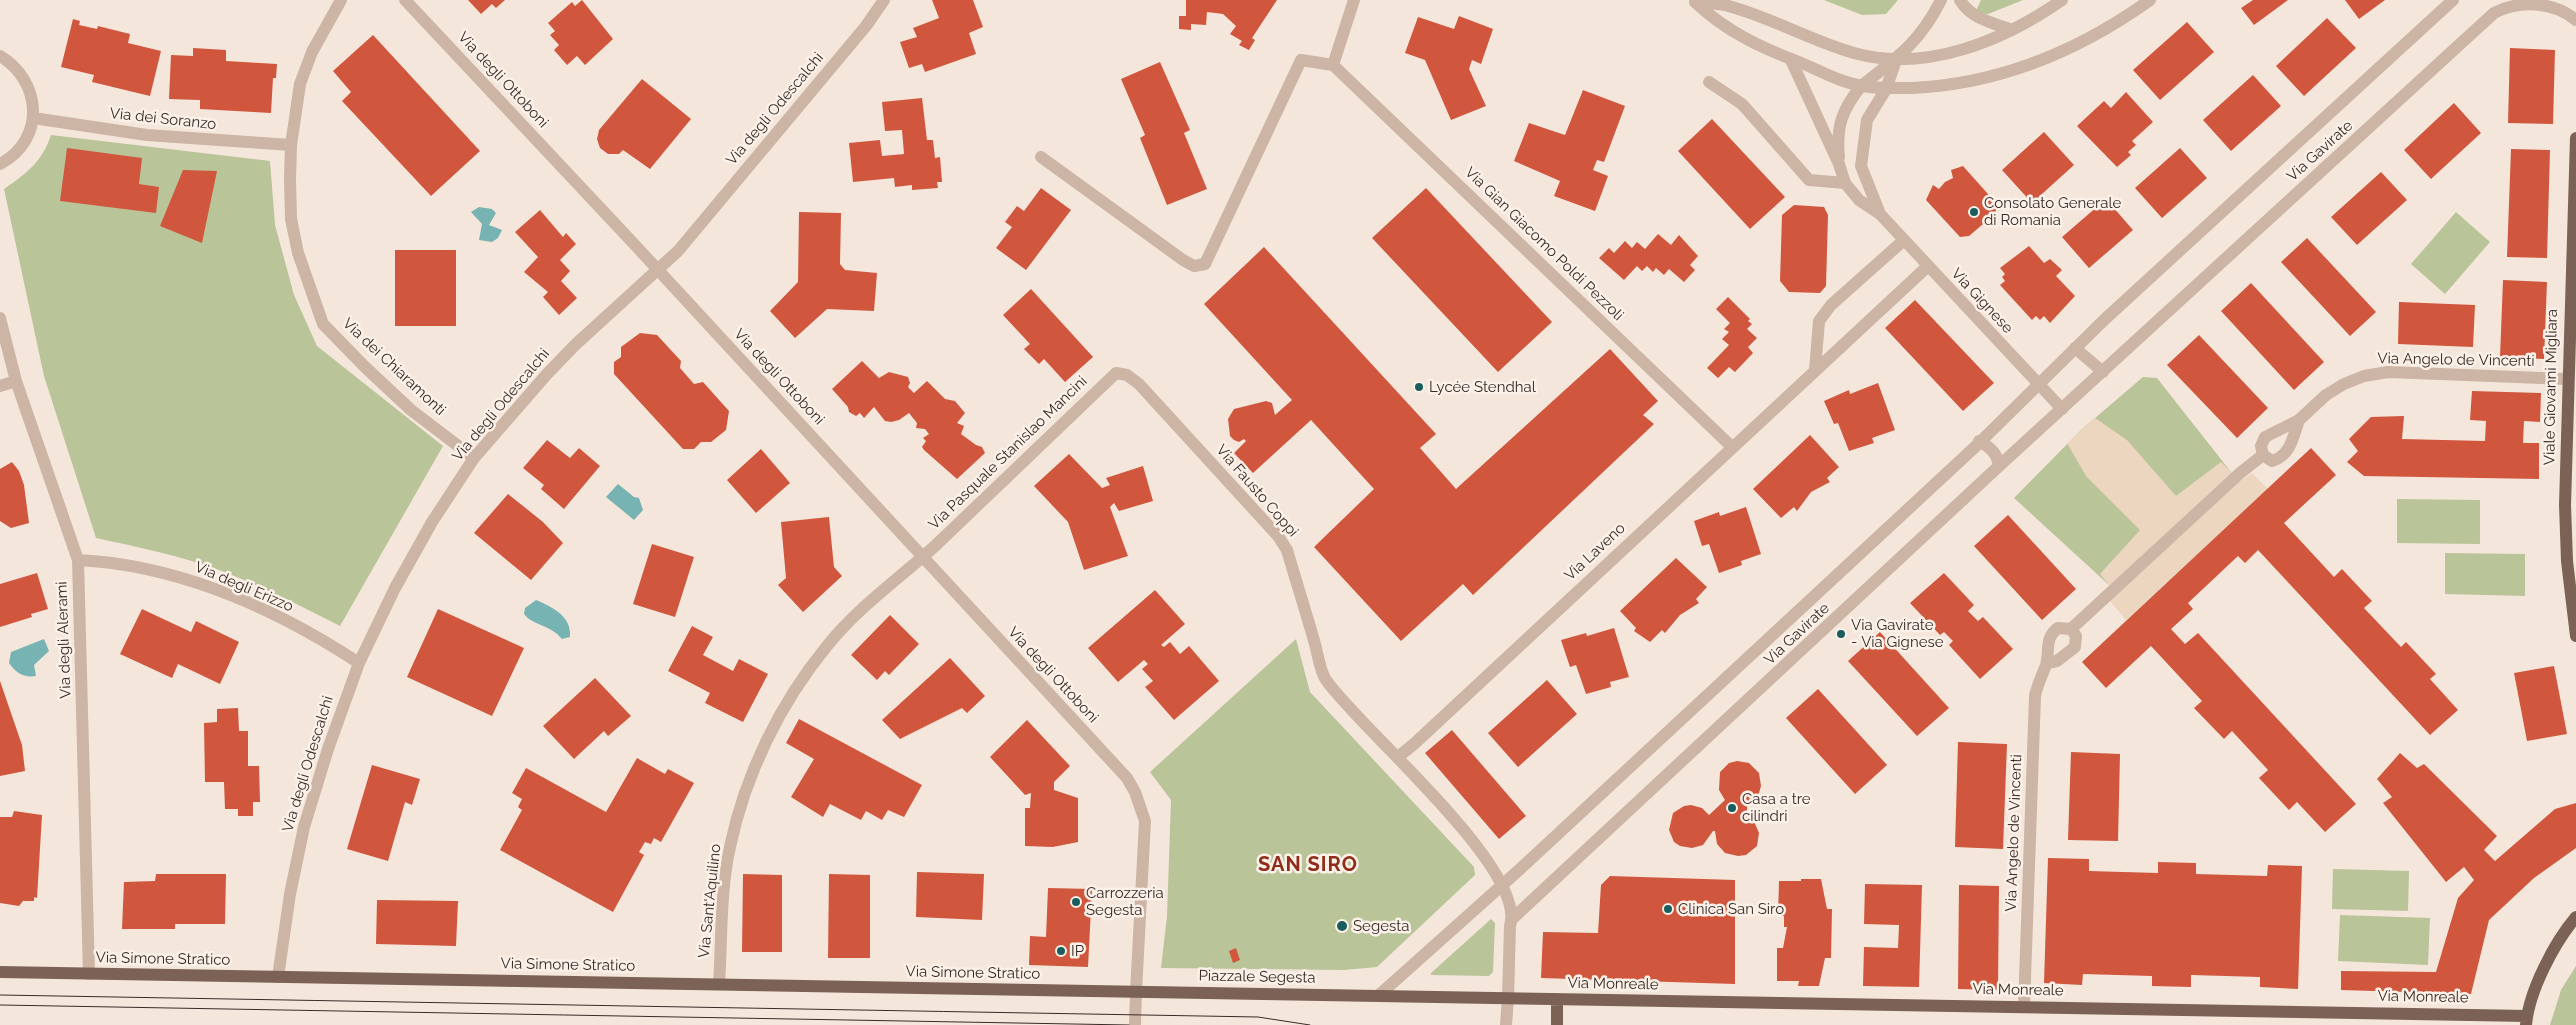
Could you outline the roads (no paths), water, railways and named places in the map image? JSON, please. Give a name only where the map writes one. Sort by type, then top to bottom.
[{"type":"main road","name":"Viale Giovanni Migliara","points":[[2576,138],[2567,379],[2565,515],[2567,561],[2576,636]]},
{"type":"main road","points":[[2527,1020],[2542,974],[2568,926],[2576,917]]},
{"type":"main road","name":"Via Simone Stratico","points":[[0,972],[1136,992]]},
{"type":"main road","name":"Piazzale Segesta","points":[[1136,992],[1508,998]]},
{"type":"main road","name":"Via Monreale","points":[[1508,998],[2430,1014],[2527,1020]]},
{"type":"main road","points":[[1557,999],[1557,1025]]},
{"type":"main road","points":[[2430,1014],[2438,1025]]},
{"type":"street","name":"Via dei Chiaramonti","points":[[341,0],[312,52],[300,84],[291,144],[291,219],[298,253],[323,324],[411,410],[474,458]]},
{"type":"street","name":"Via degli Ottoboni","points":[[405,0],[658,269],[1126,778],[1135,792],[1145,821],[1136,992]]},
{"type":"street","name":"Via degli Odescalchi","points":[[278,977],[290,894],[304,827],[328,749],[359,663],[395,588],[422,538],[474,458],[575,344],[678,251],[866,26],[884,0]]},
{"type":"street","points":[[1040,157],[1183,260],[1194,266],[1205,264],[1301,60],[1333,65],[1354,0]]},
{"type":"street","name":"Via Gignese","points":[[1839,164],[1837,144],[1845,107],[1861,86],[1896,60],[1917,39],[1941,0]]},
{"type":"street","points":[[1960,0],[1966,10],[1982,19],[2012,30]]},
{"type":"street","points":[[1692,1],[1731,6],[1852,52],[1896,60],[1949,53],[2012,30],[2062,0]]},
{"type":"street","points":[[1692,1],[1718,23],[1792,60],[1861,86],[1886,89],[1940,86],[1985,78],[2042,61],[2117,24],[2150,0]]},
{"type":"street","name":"Via Gavirate","points":[[1501,884],[1519,870],[1979,441],[2075,348],[2453,0]]},
{"type":"street","name":"Via Gavirate","points":[[1512,919],[1999,466],[2494,13],[2505,6],[2516,3],[2538,4],[2558,8],[2576,20]]},
{"type":"street","points":[[0,56],[16,68],[25,79],[32,98],[33,118],[23,144],[14,155],[0,164]]},
{"type":"street","name":"Via Gignese","points":[[1792,60],[1839,164],[1845,183],[1860,200],[1880,214],[2062,410]]},
{"type":"street","name":"Via Gignese","points":[[1880,214],[1861,166],[1867,120],[1886,89],[1896,60]]},
{"type":"street","name":"Via Gian Giacomo Poldi Pezzoli","points":[[1333,65],[1732,447]]},
{"type":"street","points":[[1709,82],[1742,104],[1809,180],[1845,183]]},
{"type":"street","name":"Via dei Soranzo","points":[[33,118],[147,135],[291,144]]},
{"type":"street","points":[[1814,370],[1819,321],[1831,305],[1904,240]]},
{"type":"street","name":"Via Laveno","points":[[1398,757],[1928,266]]},
{"type":"street","name":"Via degli Alerami","points":[[0,318],[16,381],[78,560],[89,974]]},
{"type":"street","points":[[2075,348],[2103,372]]},
{"type":"street","name":"Via Angelo de Vincenti","points":[[2024,1007],[2034,696],[2037,682],[2047,663],[2046,651],[2053,632],[2058,628],[2071,629],[2240,473],[2263,455],[2261,446],[2265,437],[2299,420],[2332,391],[2364,376],[2388,372],[2567,379]]},
{"type":"street","name":"Via Pasquale Stanislao Mancini","points":[[923,557],[1116,373]]},
{"type":"street","name":"Via Fausto Coppi","points":[[1116,373],[1127,375],[1139,384],[1278,536],[1287,550],[1326,679],[1398,757]]},
{"type":"street","points":[[0,386],[16,381]]},
{"type":"street","points":[[2263,455],[2272,460],[2283,457],[2289,450],[2299,420]]},
{"type":"street","points":[[1979,441],[1998,456],[1999,466]]},
{"type":"street","name":"Via Sant'Aquilino","points":[[719,984],[730,848],[746,792],[763,747],[798,685],[827,645],[859,613],[923,557]]},
{"type":"street","name":"Via degli Erizzo","points":[[78,560],[127,565],[161,572],[208,586],[290,623],[359,663]]},
{"type":"street","points":[[2047,663],[2057,661],[2075,647],[2076,636],[2071,629]]},
{"type":"street","points":[[1398,757],[1478,847],[1492,865],[1501,884],[1512,919],[1510,926],[1506,1025]]},
{"type":"street","points":[[1378,996],[1501,884]]},
{"type":"street","points":[[1135,1025],[1136,992]]},
{"type":"water","points":[[479,207],[492,209],[496,213],[489,225],[502,230],[498,238],[492,242],[479,240],[482,224],[471,212]]},
{"type":"water","points":[[618,484],[634,497],[639,498],[643,510],[634,520],[606,497]]},
{"type":"water","points":[[536,600],[560,613],[568,623],[570,637],[562,639],[552,630],[532,621],[524,614],[525,608]]},
{"type":"water","points":[[44,639],[49,651],[34,665],[36,676],[24,675],[14,670],[9,663],[11,652]]},
{"type":"tram line","points":[[0,995],[1258,1017],[1310,1025]]},
{"type":"tram line","points":[[0,1005],[1129,1025]]},
{"type":"place","name":"Consolato Generale di Romania","points":[[1974,212]]},
{"type":"place","name":"Lycée Stendhal","points":[[1419,387]]},
{"type":"place","name":"Via Gavirate - Via Gignese","points":[[1841,634]]},
{"type":"place","name":"Casa a tre cilindri","points":[[1732,808]]},
{"type":"place","name":"Carrozzeria Segesta","points":[[1076,902]]},
{"type":"place","name":"Clinica San Siro","points":[[1668,909]]},
{"type":"place","name":"Segesta","points":[[1342,926]]},
{"type":"place","name":"IP","points":[[1061,951]]},
{"type":"district","name":"SAN SIRO","points":[[1308,865]]}]
